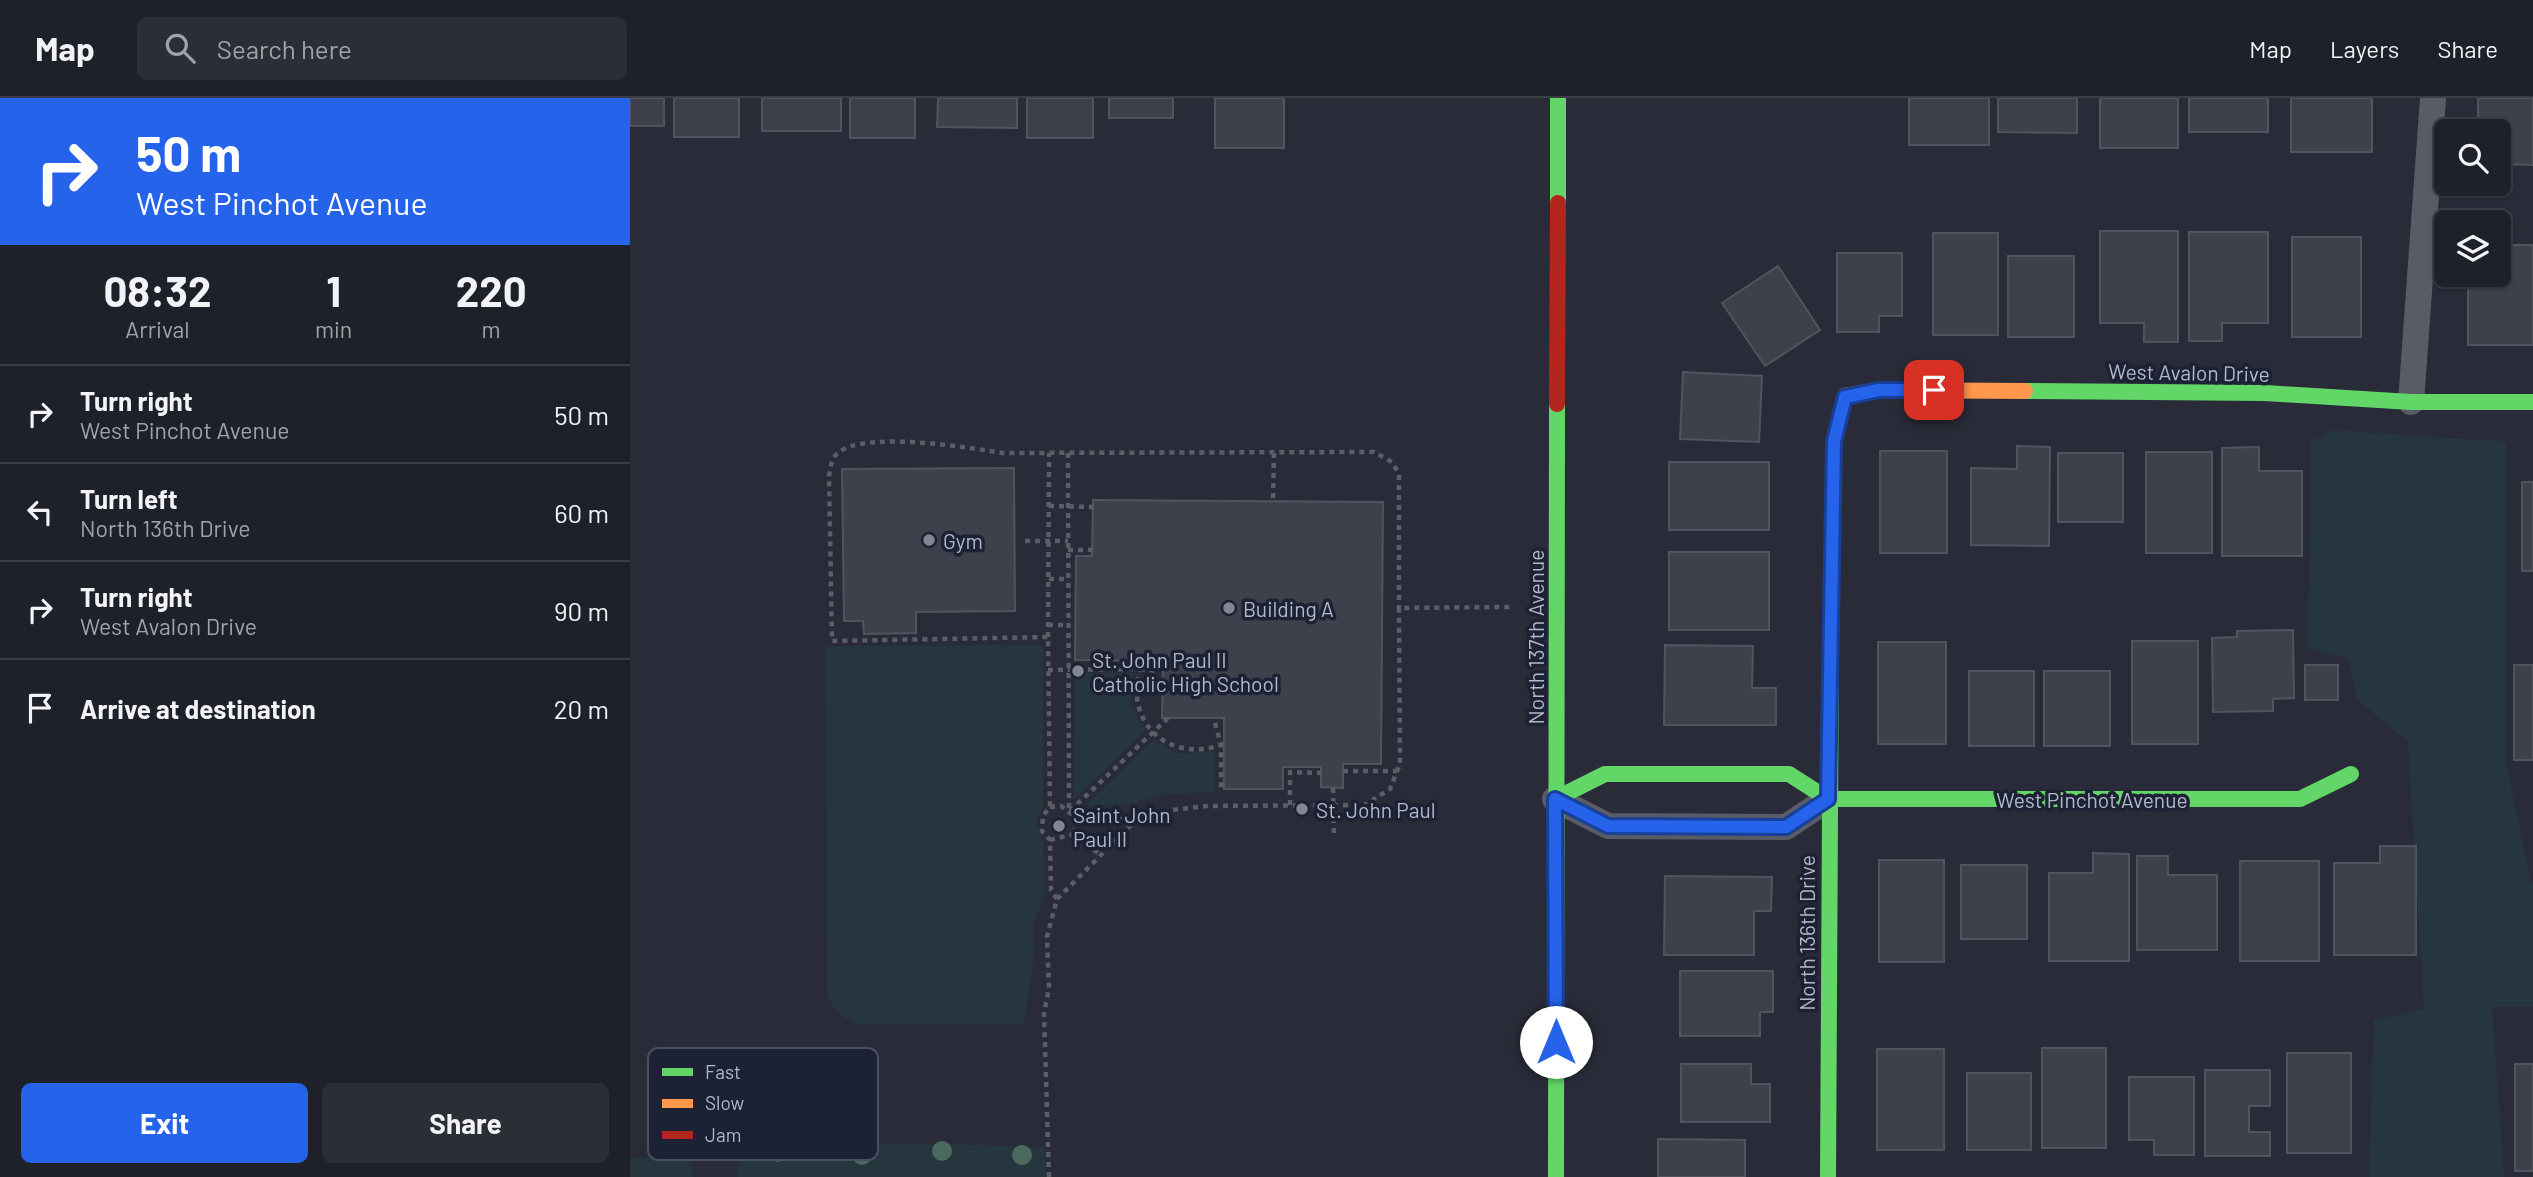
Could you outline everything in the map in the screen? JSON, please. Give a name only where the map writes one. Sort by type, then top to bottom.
[{"type":"street","name":"North 137th Avenue","points":[[1556,1177],[1558,98]]},
{"type":"street","points":[[2411,402],[2433,98]]},
{"type":"street","name":"West Avalon Drive","points":[[1845,397],[1879,390],[2237,393],[2411,402],[2533,402]]},
{"type":"street","name":"North 136th Drive","points":[[1828,1177],[1828,799],[1834,441],[1845,397]]},
{"type":"street","points":[[1605,774],[1789,774],[1828,799],[1786,827],[1608,826],[1555,799],[1605,774]]},
{"type":"street","name":"West Pinchot Avenue","points":[[1828,799],[2300,799],[2351,774]]},
{"type":"path","points":[[1048,637],[832,641],[831,460],[842,449],[857,444],[945,443],[1002,453],[1374,452],[1392,462],[1399,474],[1400,764],[1390,789],[1365,804],[1207,806],[1172,810],[1135,821],[1099,853],[1057,899],[1047,937],[1049,988],[1044,1013],[1049,1177]]},
{"type":"path","points":[[1049,453],[1050,807],[1043,816],[1042,831],[1050,840],[1051,890],[1057,899]]},
{"type":"path","points":[[1068,453],[1069,811],[1074,816],[1074,834]]},
{"type":"path","points":[[1273,498],[1274,453]]},
{"type":"path","points":[[1049,506],[1093,507]]},
{"type":"path","points":[[1025,541],[1068,541]]},
{"type":"path","points":[[1068,551],[1092,551]]},
{"type":"path","points":[[1049,579],[1068,579]]},
{"type":"path","points":[[1399,608],[1510,607]]},
{"type":"path","points":[[1048,625],[1067,625]]},
{"type":"path","points":[[1140,669],[1137,707],[1154,732],[1176,747],[1195,751],[1221,745]]},
{"type":"path","points":[[1048,670],[1159,671]]},
{"type":"path","points":[[1069,811],[1168,718]]},
{"type":"path","points":[[1215,723],[1221,745],[1221,790]]},
{"type":"path","points":[[1343,771],[1397,771]]},
{"type":"path","points":[[1290,805],[1290,772],[1321,773]]},
{"type":"path","points":[[1333,788],[1334,837]]},
{"type":"path","points":[[1050,807],[1135,821]]},
{"type":"path","points":[[1050,840],[1074,834]]},
{"type":"path","points":[[1074,834],[1099,853]]},
{"type":"shaded area","points":[[2332,430],[2507,442],[2507,766],[2530,880],[2533,882],[2533,1007],[2492,1007],[2504,1177],[2369,1177],[2374,1021],[2424,1008],[2408,742],[2358,700],[2348,658],[2308,649],[2311,442]]},
{"type":"shaded area","points":[[1043,645],[1043,807],[1036,822],[1043,841],[1044,897],[1033,925],[1034,958],[1024,1024],[858,1024],[842,1016],[827,993],[826,646]]},
{"type":"shaded area","points":[[1075,673],[1133,673],[1131,704],[1145,731],[1074,799]]},
{"type":"shaded area","points":[[1153,740],[1177,753],[1215,752],[1215,792],[1159,795],[1130,805],[1086,805]]},
{"type":"shaded area","points":[[878,1144],[1045,1148],[1046,1177],[737,1177],[742,1160],[878,1160]]},
{"type":"shaded area","points":[[630,1158],[648,1158],[690,1160],[693,1177],[630,1177]]},
{"type":"building","points":[[630,98],[664,98],[664,126],[630,126]]},
{"type":"building","points":[[674,98],[739,98],[739,137],[674,137]]},
{"type":"building","points":[[762,98],[841,98],[841,131],[762,131]]},
{"type":"building","points":[[850,98],[915,98],[915,138],[850,138]]},
{"type":"building","points":[[938,98],[1017,98],[1017,128],[937,127]]},
{"type":"building","points":[[1027,98],[1093,98],[1093,138],[1027,138]]},
{"type":"building","points":[[1109,98],[1173,98],[1173,118],[1109,118]]},
{"type":"building","points":[[1215,98],[1284,98],[1284,148],[1215,148]]},
{"type":"building","points":[[1909,98],[1989,98],[1989,145],[1909,145]]},
{"type":"building","points":[[1998,98],[2077,98],[2077,133],[1998,132]]},
{"type":"building","points":[[2100,98],[2178,98],[2178,148],[2100,148]]},
{"type":"building","points":[[2189,98],[2268,98],[2268,132],[2189,132]]},
{"type":"building","points":[[2291,98],[2372,98],[2372,152],[2291,152]]},
{"type":"building","points":[[2478,98],[2533,98],[2533,165],[2511,164],[2511,119],[2478,119]]},
{"type":"building","points":[[2100,231],[2178,231],[2178,342],[2144,342],[2144,323],[2100,323]]},
{"type":"building","points":[[2189,232],[2268,232],[2268,323],[2222,323],[2222,341],[2189,341]]},
{"type":"building","points":[[1933,233],[1998,233],[1998,335],[1933,335]]},
{"type":"building","points":[[2292,237],[2361,237],[2361,337],[2292,337]]},
{"type":"building","points":[[2511,245],[2533,245],[2533,345],[2468,345],[2468,287],[2511,287]]},
{"type":"building","points":[[1837,253],[1902,253],[1902,316],[1879,316],[1879,332],[1837,332]]},
{"type":"building","points":[[2008,256],[2074,256],[2074,337],[2008,337]]},
{"type":"building","points":[[1778,266],[1820,330],[1765,366],[1722,303]]},
{"type":"building","points":[[1683,372],[1762,376],[1759,442],[1680,439]]},
{"type":"building","points":[[2017,446],[2050,447],[2049,546],[1971,545],[1971,468],[2017,469]]},
{"type":"building","points":[[2259,447],[2259,471],[2302,471],[2302,556],[2222,556],[2222,448]]},
{"type":"building","points":[[1880,451],[1947,451],[1947,553],[1880,553]]},
{"type":"building","points":[[2146,452],[2212,452],[2212,553],[2146,553]]},
{"type":"building","points":[[2058,453],[2123,453],[2123,522],[2058,522]]},
{"type":"building","points":[[1669,462],[1769,462],[1769,530],[1669,530]]},
{"type":"building","name":"Gym","points":[[1014,468],[1015,611],[916,612],[916,633],[864,634],[863,621],[844,621],[842,469]]},
{"type":"building","points":[[2522,482],[2533,482],[2533,571],[2522,571]]},
{"type":"building","name":"Building A","points":[[1093,500],[1383,502],[1381,764],[1343,764],[1343,788],[1321,787],[1321,767],[1283,767],[1283,789],[1224,789],[1224,718],[1162,718],[1163,661],[1075,660],[1076,556],[1092,556]]},
{"type":"building","points":[[1669,552],[1769,552],[1769,630],[1669,630]]},
{"type":"building","points":[[2293,630],[2294,698],[2273,699],[2273,711],[2213,712],[2212,638],[2237,637],[2237,631]]},
{"type":"building","points":[[2132,641],[2198,641],[2198,744],[2132,744]]},
{"type":"building","points":[[1878,642],[1946,642],[1946,744],[1878,744]]},
{"type":"building","points":[[1665,645],[1753,646],[1752,688],[1776,688],[1776,725],[1664,725]]},
{"type":"building","points":[[2305,665],[2338,665],[2338,700],[2305,700]]},
{"type":"building","points":[[2514,665],[2533,665],[2533,760],[2514,760]]},
{"type":"building","points":[[1969,671],[2034,671],[2034,746],[1969,746]]},
{"type":"building","points":[[2044,671],[2110,671],[2110,746],[2044,746]]},
{"type":"building","points":[[2380,846],[2416,846],[2416,955],[2334,955],[2334,863],[2380,863]]},
{"type":"building","points":[[2093,853],[2129,854],[2129,961],[2049,961],[2049,873],[2093,873]]},
{"type":"building","points":[[2137,856],[2168,856],[2168,875],[2217,875],[2217,950],[2137,950]]},
{"type":"building","points":[[1879,860],[1944,860],[1944,962],[1879,962]]},
{"type":"building","points":[[2240,861],[2319,861],[2319,961],[2240,961]]},
{"type":"building","points":[[1961,865],[2027,865],[2027,939],[1961,939]]},
{"type":"building","points":[[1665,876],[1772,877],[1771,911],[1754,911],[1754,955],[1664,955]]},
{"type":"building","points":[[1680,971],[1773,971],[1773,1012],[1760,1012],[1760,1036],[1680,1036]]},
{"type":"building","points":[[2042,1048],[2106,1048],[2106,1148],[2042,1148]]},
{"type":"building","points":[[1877,1049],[1944,1049],[1944,1150],[1877,1150]]},
{"type":"building","points":[[2287,1053],[2351,1053],[2351,1153],[2287,1153]]},
{"type":"building","points":[[1681,1064],[1751,1064],[1751,1084],[1770,1084],[1770,1122],[1681,1122]]},
{"type":"building","points":[[2515,1064],[2533,1064],[2533,1171],[2515,1171]]},
{"type":"building","points":[[2205,1070],[2270,1070],[2270,1106],[2249,1106],[2249,1132],[2270,1132],[2270,1156],[2205,1156]]},
{"type":"building","points":[[1967,1073],[2031,1073],[2031,1150],[1967,1150]]},
{"type":"building","points":[[2129,1077],[2194,1077],[2194,1155],[2154,1155],[2154,1140],[2129,1140]]},
{"type":"building","points":[[1658,1139],[1745,1140],[1745,1177],[1658,1177]]},
{"type":"traffic: fast","points":[[1558,98],[1558,203]]},
{"type":"traffic: fast","points":[[2025,391],[2265,393],[2411,402],[2533,402]]},
{"type":"traffic: fast","points":[[1556,1177],[1557,404]]},
{"type":"traffic: fast","points":[[1828,1177],[1831,632]]},
{"type":"traffic: fast","points":[[1555,799],[1605,774],[1789,774],[1828,799],[2300,799],[2351,774]]},
{"type":"traffic: slow","points":[[1831,632],[1834,441],[1845,396],[1879,390],[2025,391]]},
{"type":"traffic: jam","points":[[1557,404],[1558,203]]},
{"type":"place","name":"Gym","points":[[929,540]]},
{"type":"place","name":"Building A","points":[[1229,608]]},
{"type":"place","name":"St. John Paul II Catholic High School","points":[[1078,671]]},
{"type":"place","name":"St. John Paul","points":[[1302,809]]},
{"type":"place","name":"Saint John Paul II","points":[[1059,826]]},
{"type":"route","points":[[1556,1042],[1555,799],[1608,826],[1786,827],[1828,799],[1834,441],[1845,397],[1879,390],[1934,390]]}]
